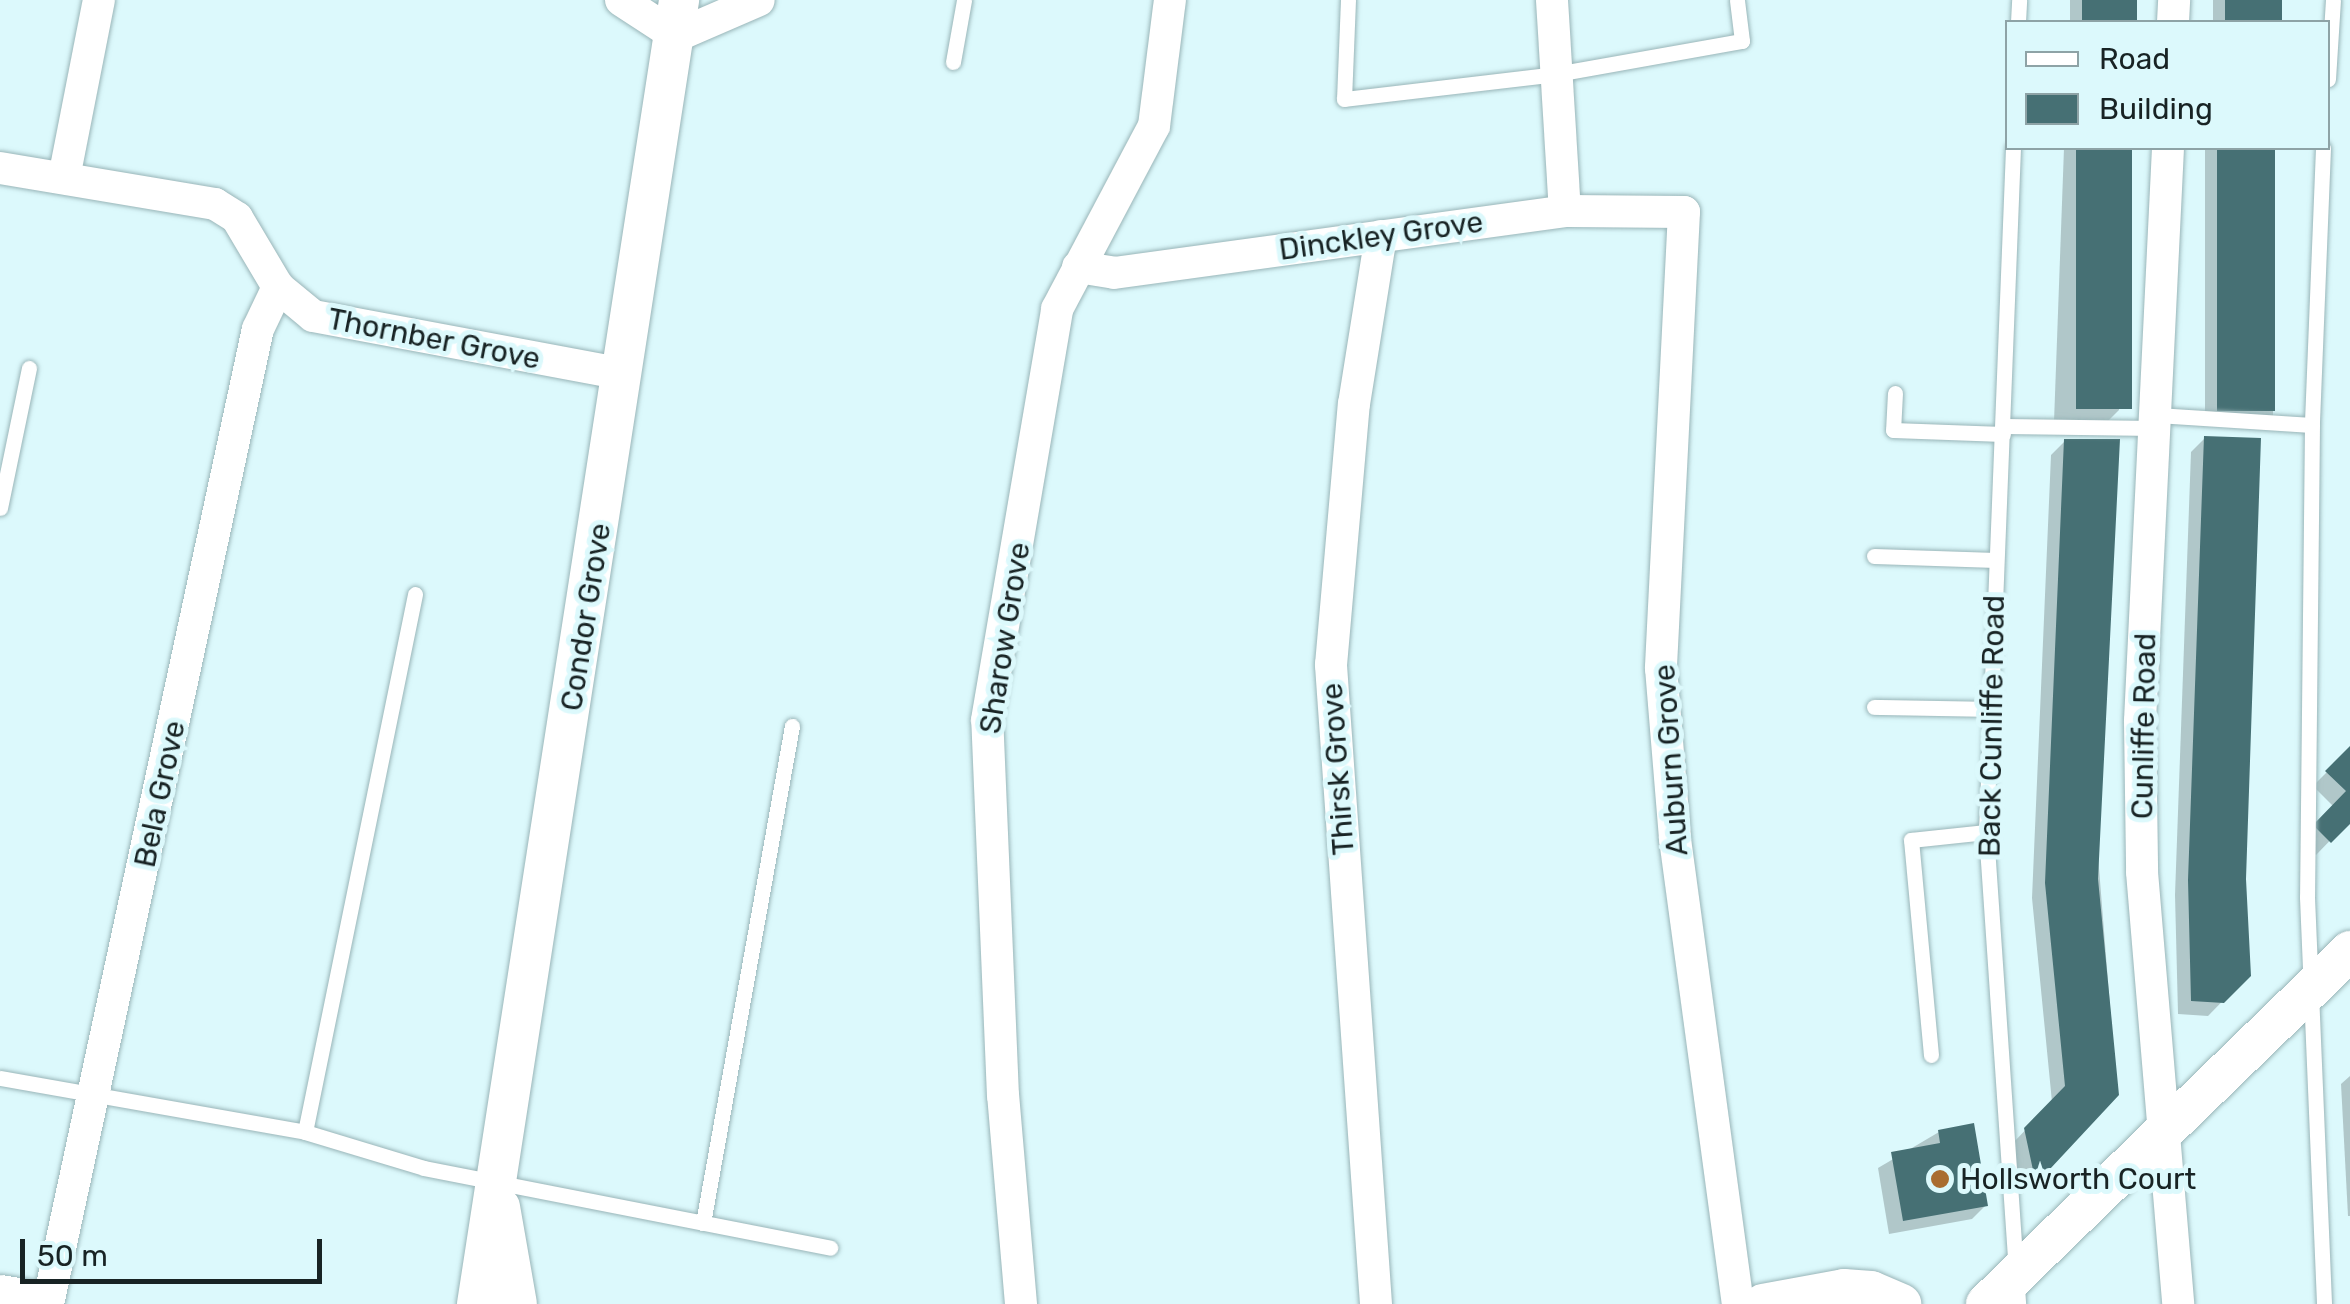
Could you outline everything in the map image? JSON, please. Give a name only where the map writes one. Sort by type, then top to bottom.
[{"type":"main road","points":[[0,1297],[40,1304]]},
{"type":"street","points":[[64,178],[99,0]]},
{"type":"street","points":[[621,0],[677,18],[759,0]]},
{"type":"street","name":"Sharow Grove","points":[[1021,1304],[1003,1096],[987,720],[1057,309],[1154,126],[1170,0]]},
{"type":"street","points":[[1552,0],[1565,211]]},
{"type":"street","name":"Condor Grove","points":[[477,1304],[498,1190],[677,18]]},
{"type":"street","name":"Cunliffe Road","points":[[2168,150],[2140,721],[2142,872],[2178,1304]]},
{"type":"street","name":"Thornber Grove","points":[[0,168],[215,204],[237,218],[278,287],[313,316],[624,374]]},
{"type":"street","name":"Dinckley Grove","points":[[1078,267],[1114,272],[1565,211],[1684,212]]},
{"type":"street","name":"Auburn Grove","points":[[1684,212],[1662,668],[1675,839],[1738,1304]]},
{"type":"street","name":"Thirsk Grove","points":[[1376,1304],[1331,665],[1354,404],[1381,236]]},
{"type":"street","name":"Bela Grove","points":[[48,1304],[258,329],[278,287]]},
{"type":"street","points":[[1986,1304],[2016,1289],[2164,1128],[2350,951]]},
{"type":"street","name":"Condor Grove","points":[[498,1190],[517,1304]]},
{"type":"street","points":[[1763,1304],[1844,1289],[1871,1290],[1901,1304]]},
{"type":"lane","points":[[953,62],[964,0]]},
{"type":"lane","points":[[1348,0],[1344,99],[1556,74],[1742,41],[1737,0]]},
{"type":"lane","points":[[2330,47],[2333,0]]},
{"type":"lane","name":"Back Cunliffe Road","points":[[2013,150],[1986,832],[2016,1289]]},
{"type":"lane","points":[[2323,150],[2312,425],[2310,988],[2324,1304]]},
{"type":"lane","points":[[0,508],[29,368]]},
{"type":"lane","points":[[1895,393],[1893,430],[2003,430],[2157,422],[2312,425]]},
{"type":"lane","points":[[1874,556],[1996,560]]},
{"type":"lane","points":[[305,1132],[415,594]]},
{"type":"lane","points":[[1874,707],[1988,709]]},
{"type":"lane","points":[[704,1223],[792,726]]},
{"type":"lane","points":[[1931,1055],[1911,840],[1986,832]]},
{"type":"lane","points":[[0,1078],[305,1132],[498,1190],[830,1248]]},
{"type":"building","points":[[2082,0],[2137,0],[2137,20],[2082,20]]},
{"type":"building","points":[[2225,0],[2282,0],[2282,20],[2225,20]]},
{"type":"building","points":[[2076,150],[2132,150],[2132,409],[2076,409]]},
{"type":"building","points":[[2217,150],[2275,150],[2275,411],[2217,411]]},
{"type":"building","points":[[2204,436],[2261,438],[2246,879],[2251,976],[2224,1003],[2191,1001],[2188,880]]},
{"type":"building","points":[[2064,439],[2120,439],[2098,879],[2119,1095],[2036,1184],[2024,1128],[2065,1086],[2045,883]]},
{"type":"building","points":[[2350,746],[2350,824],[2331,843],[2313,825],[2346,791],[2325,771]]},
{"type":"building","name":"Hollsworth Court","points":[[1974,1123],[1988,1206],[1903,1221],[1891,1152],[1940,1143],[1938,1130]]},
{"type":"place","name":"Hollsworth Court","points":[[1940,1179]]}]
